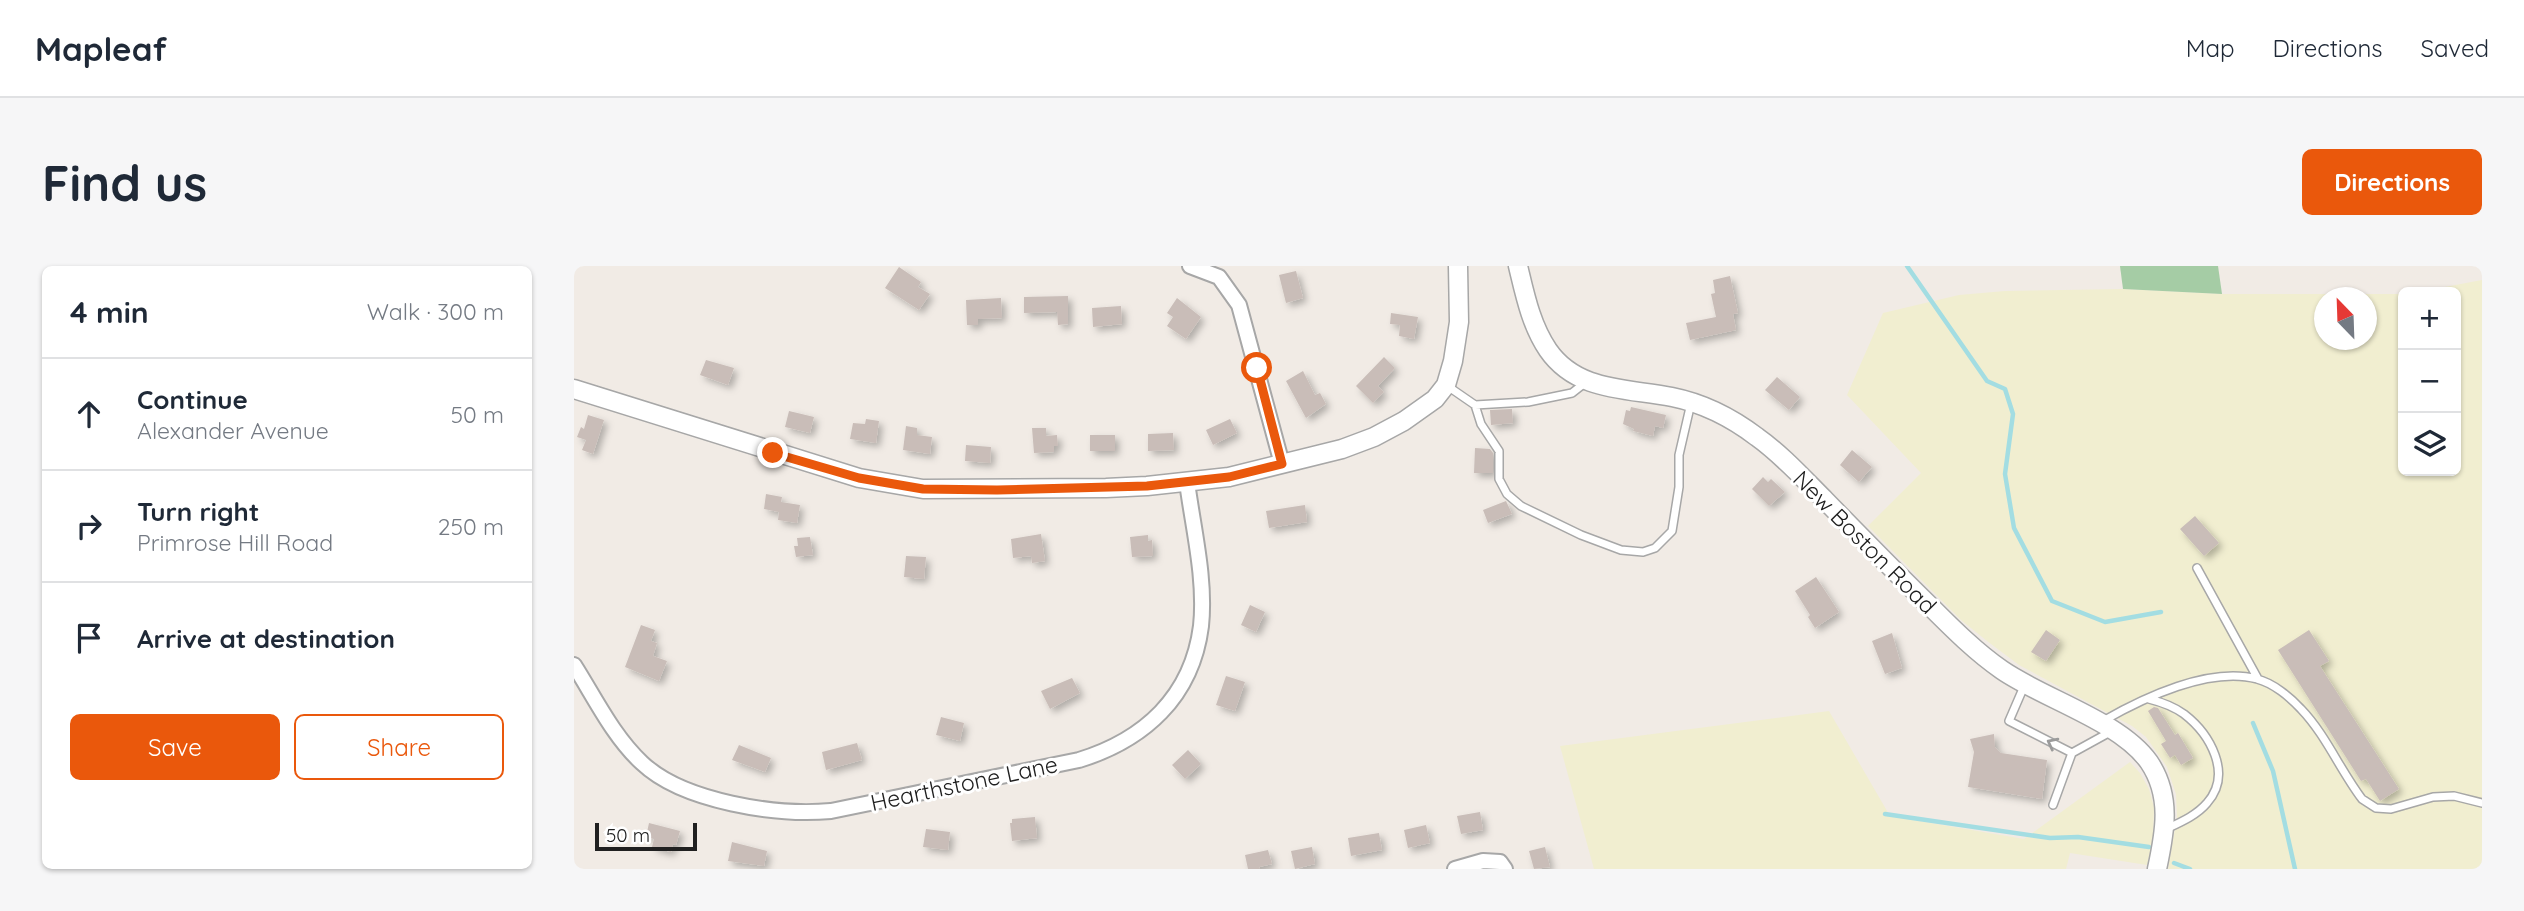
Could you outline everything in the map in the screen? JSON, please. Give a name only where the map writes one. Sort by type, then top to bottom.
[{"type":"street","points":[[1191,266],[1219,277],[1240,305],[1282,464]]},
{"type":"street","points":[[574,389],[859,478],[923,489],[1106,488],[1229,477],[1342,449],[1374,438],[1435,399],[1446,385],[1454,361],[1459,322],[1458,266]]},
{"type":"street","name":"New Boston Road","points":[[1518,266],[1536,330],[1549,352],[1567,370],[1586,382],[1614,389],[1674,397],[1712,410],[1758,438],[1802,478],[1968,643],[2002,670],[2106,727],[2133,746],[2147,760],[2156,775],[2166,811],[2166,829],[2157,869]]},
{"type":"street","name":"Hearthstone Lane","points":[[574,665],[624,742],[642,763],[658,775],[691,791],[761,809],[804,813],[831,811],[1079,760],[1102,753],[1134,736],[1161,713],[1188,672],[1201,625],[1201,601],[1187,482]]},
{"type":"street","points":[[1455,869],[1483,861],[1502,865]]},
{"type":"lane","points":[[1446,385],[1475,405],[1528,402],[1561,396],[1572,393],[1586,382]]},
{"type":"lane","points":[[1475,405],[1481,424],[1499,451],[1499,479],[1507,494],[1521,506],[1581,536],[1621,550],[1643,552],[1655,548],[1672,531],[1679,487],[1679,455],[1691,403]]},
{"type":"lane","points":[[2197,568],[2258,679]]},
{"type":"lane","points":[[2053,805],[2072,753],[2106,727],[2148,698],[2203,681],[2235,676],[2258,679],[2279,690],[2302,710],[2362,799],[2375,808],[2391,809],[2413,801],[2443,796],[2482,803]]},
{"type":"lane","points":[[2025,684],[2009,721],[2072,753]]},
{"type":"lane","points":[[2148,698],[2165,703],[2184,714],[2200,730],[2213,750],[2220,770],[2217,787],[2208,803],[2189,818],[2166,829]]},
{"type":"shaded area","points":[[2482,280],[2482,869],[2168,869],[2177,817],[2176,794],[2167,767],[2146,737],[2132,726],[2019,665],[1987,641],[1961,620],[1868,526],[1921,473],[1847,395],[1883,313],[1959,295],[2005,291],[2123,289],[2222,294],[2314,294],[2314,350],[2377,350],[2377,294],[2398,294],[2398,476],[2461,476],[2461,287],[2445,287]]},
{"type":"shaded area","points":[[1829,711],[1890,816],[2024,839],[2130,762],[2149,789],[2154,807],[2153,840],[2147,865],[2070,853],[2066,869],[1594,869],[1560,746]]},
{"type":"green space","points":[[2120,266],[2218,266],[2222,294],[2123,289]]},
{"type":"building","points":[[899,267],[921,282],[918,287],[930,294],[919,310],[885,288]]},
{"type":"building","points":[[1296,271],[1303,298],[1286,303],[1279,275]]},
{"type":"building","points":[[1730,276],[1738,313],[1733,314],[1736,330],[1690,340],[1686,323],[1716,317],[1711,294],[1715,293],[1713,280]]},
{"type":"building","points":[[1068,296],[1068,324],[1058,325],[1057,312],[1024,313],[1024,297]]},
{"type":"building","points":[[1001,298],[1002,318],[978,319],[978,325],[967,325],[966,300]]},
{"type":"building","points":[[1177,298],[1201,317],[1186,339],[1167,326],[1173,317],[1167,313]]},
{"type":"building","points":[[1121,306],[1122,324],[1093,327],[1092,308]]},
{"type":"building","points":[[1391,313],[1418,317],[1414,339],[1399,336],[1400,325],[1390,324]]},
{"type":"building","points":[[1384,357],[1395,368],[1378,386],[1384,392],[1373,403],[1356,386]]},
{"type":"building","points":[[706,360],[734,368],[728,385],[700,375]]},
{"type":"building","points":[[1303,371],[1315,395],[1320,393],[1326,404],[1306,418],[1286,381]]},
{"type":"building","points":[[1777,377],[1800,397],[1789,410],[1765,390]]},
{"type":"building","points":[[1631,407],[1666,415],[1663,428],[1655,426],[1653,436],[1633,431],[1634,429],[1623,424],[1626,410],[1630,411]]},
{"type":"building","points":[[1512,409],[1513,423],[1491,425],[1490,410]]},
{"type":"building","points":[[789,411],[814,417],[810,433],[785,427]]},
{"type":"building","points":[[588,415],[604,420],[593,454],[582,450],[586,440],[577,437],[581,427],[584,429]]},
{"type":"building","points":[[866,419],[879,421],[876,443],[850,439],[853,423],[865,424]]},
{"type":"building","points":[[1230,419],[1237,433],[1213,445],[1206,430]]},
{"type":"building","points":[[906,426],[917,428],[917,435],[932,437],[930,454],[903,450]]},
{"type":"building","points":[[1032,428],[1046,428],[1046,436],[1057,435],[1058,446],[1054,446],[1054,452],[1034,453]]},
{"type":"building","points":[[1173,433],[1174,450],[1148,451],[1148,434]]},
{"type":"building","points":[[1090,435],[1115,435],[1115,451],[1090,451]]},
{"type":"building","points":[[966,445],[991,447],[990,463],[965,461]]},
{"type":"building","points":[[1475,448],[1490,449],[1493,453],[1493,473],[1474,473]]},
{"type":"building","points":[[1852,450],[1872,467],[1859,482],[1840,465]]},
{"type":"building","points":[[1763,477],[1768,482],[1771,479],[1785,492],[1769,506],[1752,489]]},
{"type":"building","points":[[766,494],[782,497],[781,502],[800,505],[797,523],[778,520],[779,512],[764,509]]},
{"type":"building","points":[[1506,501],[1512,514],[1488,523],[1483,510]]},
{"type":"building","points":[[1305,505],[1307,522],[1269,528],[1266,511]]},
{"type":"building","points":[[2195,516],[2219,543],[2204,556],[2180,529]]},
{"type":"building","points":[[1041,534],[1045,561],[1032,563],[1031,556],[1013,558],[1011,539]]},
{"type":"building","points":[[1148,535],[1148,541],[1152,540],[1153,556],[1132,557],[1130,537]]},
{"type":"building","points":[[810,537],[813,555],[796,557],[794,546],[798,546],[797,538]]},
{"type":"building","points":[[906,556],[926,557],[924,579],[904,577]]},
{"type":"building","points":[[1816,577],[1839,612],[1815,628],[1795,591]]},
{"type":"building","points":[[1250,605],[1265,612],[1256,632],[1241,625]]},
{"type":"building","points":[[641,625],[655,630],[651,641],[657,643],[653,656],[667,661],[659,681],[625,667]]},
{"type":"building","points":[[2046,630],[2060,640],[2046,661],[2031,652]]},
{"type":"building","points":[[2309,630],[2329,661],[2320,666],[2399,789],[2380,801],[2366,779],[2361,781],[2278,650]]},
{"type":"building","points":[[1892,633],[1902,668],[1885,674],[1872,641]]},
{"type":"building","points":[[1226,676],[1245,682],[1235,711],[1216,705]]},
{"type":"building","points":[[1072,678],[1080,693],[1050,709],[1041,691]]},
{"type":"building","points":[[2154,707],[2158,708],[2175,735],[2178,733],[2193,758],[2181,765],[2175,755],[2170,758],[2161,744],[2166,741],[2148,711]]},
{"type":"building","points":[[941,717],[964,723],[960,741],[936,735]]},
{"type":"building","points":[[1994,734],[1995,747],[2001,753],[2047,760],[2042,799],[1968,787],[1974,752],[1970,739]]},
{"type":"building","points":[[857,743],[862,760],[826,770],[822,752]]},
{"type":"building","points":[[739,745],[771,758],[765,772],[732,760]]},
{"type":"building","points":[[1188,750],[1201,764],[1185,779],[1172,765]]},
{"type":"building","points":[[1480,812],[1483,830],[1461,834],[1457,816]]},
{"type":"building","points":[[1035,817],[1037,838],[1012,841],[1012,819]]},
{"type":"building","points":[[649,823],[680,831],[671,852],[652,847],[654,839],[646,837]]},
{"type":"building","points":[[1426,825],[1430,843],[1408,848],[1404,830]]},
{"type":"building","points":[[926,829],[950,832],[948,850],[923,847]]},
{"type":"building","points":[[1379,833],[1382,850],[1351,856],[1348,838]]},
{"type":"building","points":[[732,842],[767,851],[764,866],[728,861]]},
{"type":"building","points":[[1312,847],[1315,864],[1295,869],[1291,851]]},
{"type":"building","points":[[1545,847],[1550,867],[1534,869],[1529,851]]},
{"type":"building","points":[[1268,850],[1272,864],[1259,867],[1260,869],[1248,869],[1245,855]]},
{"type":"waterway","points":[[1907,266],[1987,381],[2005,389],[2013,414],[2005,474],[2014,528],[2052,601],[2105,622],[2161,612]]},
{"type":"waterway","points":[[2253,723],[2273,771],[2295,869]]},
{"type":"waterway","points":[[1885,814],[2050,838],[2078,837],[2149,847]]},
{"type":"waterway","points":[[2174,863],[2190,869]]},
{"type":"route","points":[[773,453],[859,478],[923,489],[1106,488],[1229,477],[1282,464],[1257,368]]}]
